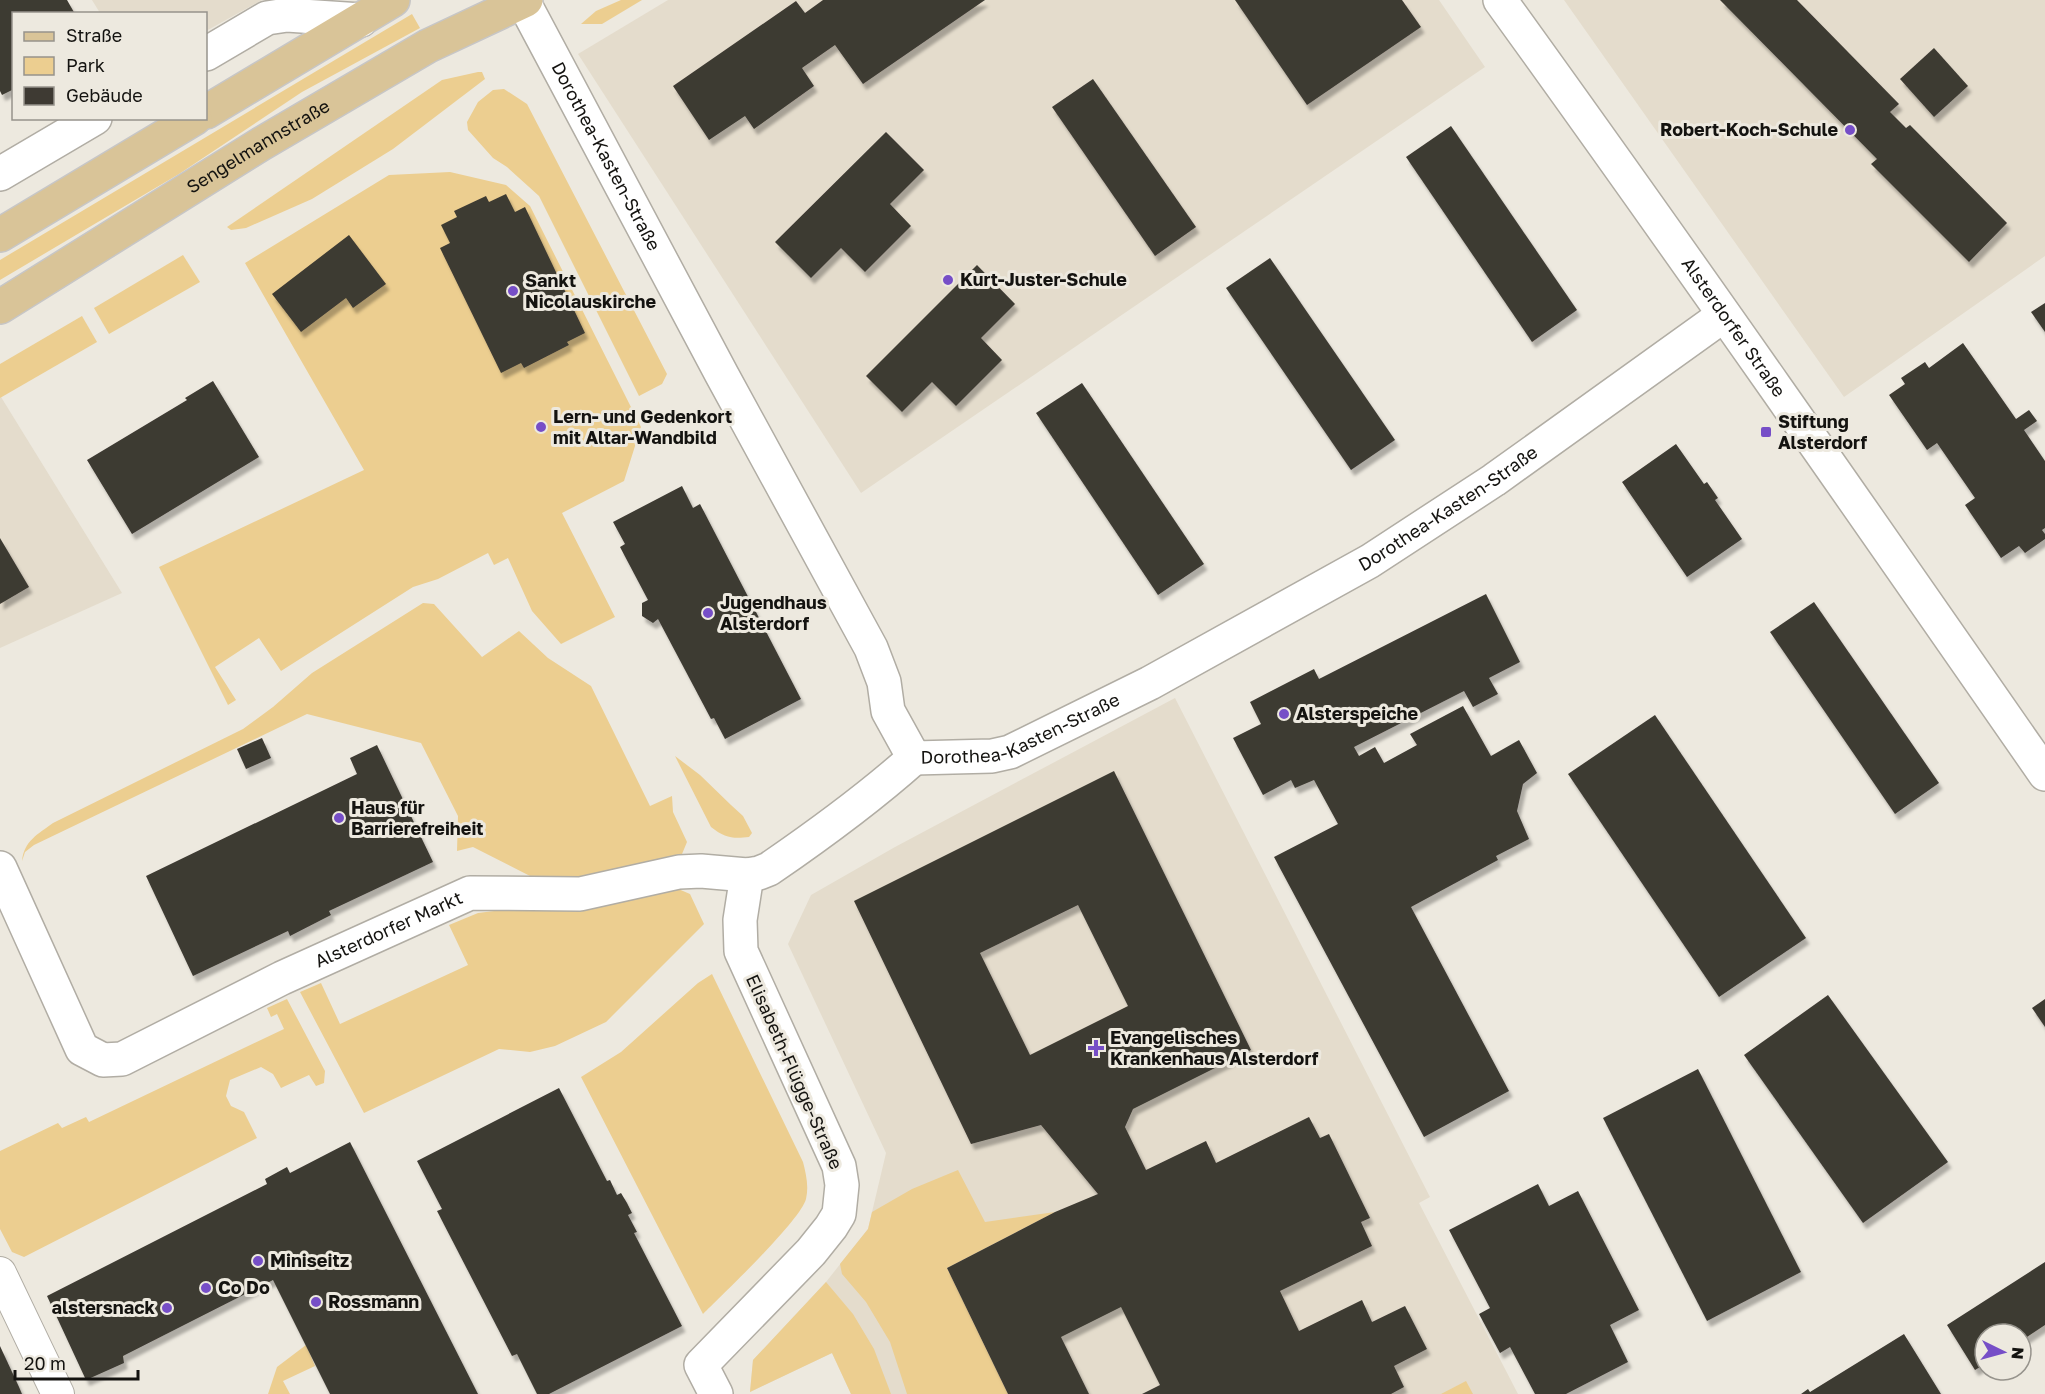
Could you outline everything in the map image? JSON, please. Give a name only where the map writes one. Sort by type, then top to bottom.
[{"type":"main road","points":[[207,111],[393,0]]},
{"type":"main road","name":"Sengelmannstraße","points":[[0,307],[241,156],[418,52],[456,31],[524,0]]},
{"type":"main road","points":[[0,235],[192,120]]},
{"type":"street","name":"Dorothea-Kasten-Straße","points":[[524,0],[722,375],[871,648],[884,682],[888,711],[914,758],[992,756],[1010,752],[1150,684],[1370,561],[1457,505],[1724,315]]},
{"type":"street","name":"Alsterdorfer Straße","points":[[1500,0],[1580,109],[2045,774]]},
{"type":"street","points":[[207,53],[267,18],[287,15],[361,20]]},
{"type":"street","points":[[0,174],[92,120]]},
{"type":"street","name":"Alsterdorfer Markt","points":[[0,868],[82,1049],[103,1060],[122,1059],[282,978],[470,893],[580,894],[679,872],[701,871],[747,875],[759,873],[769,869],[841,819],[914,758]]},
{"type":"street","name":"Elisabeth-Flügge-Straße","points":[[716,1394],[701,1365],[811,1252],[831,1227],[839,1214],[842,1185],[839,1166],[741,951],[740,920],[747,875]]},
{"type":"street","points":[[0,1273],[58,1394]]},
{"type":"shaded area","points":[[92,0],[262,0],[207,30],[207,12],[99,12]]},
{"type":"shaded area","name":"Kurt-Juster-Schule","points":[[668,0],[1439,0],[1485,67],[861,493],[578,54]]},
{"type":"shaded area","name":"Robert-Koch-Schule","points":[[1564,0],[2045,0],[2045,256],[1844,397]]},
{"type":"shaded area","points":[[0,398],[122,593],[0,648]]},
{"type":"shaded area","name":"Evangelisches Krankenhaus Alsterdorf","points":[[1175,698],[1430,1197],[1419,1203],[1518,1394],[851,1394],[832,1353],[750,1392],[753,1360],[826,1282],[868,1229],[886,1153],[788,944],[811,895],[895,847]]},
{"type":"green space","points":[[621,0],[642,0],[602,24],[581,24],[596,11]]},
{"type":"green space","points":[[412,14],[420,28],[302,92],[179,174],[0,280],[0,260]]},
{"type":"green space","points":[[482,72],[485,79],[393,149],[312,199],[246,228],[231,230],[227,227],[442,80]]},
{"type":"green space","points":[[504,89],[527,104],[667,374],[662,384],[639,396],[539,196],[507,167],[493,158],[468,130],[467,122],[478,102],[493,90]]},
{"type":"green space","points":[[450,172],[506,185],[530,206],[641,427],[624,481],[562,513],[615,617],[561,644],[532,611],[508,558],[494,565],[488,553],[438,579],[413,587],[281,671],[259,638],[215,667],[236,700],[228,705],[159,567],[364,470],[245,263],[389,175]]},
{"type":"green space","points":[[183,255],[200,282],[109,334],[94,308]]},
{"type":"green space","points":[[82,316],[97,342],[0,398],[0,364]]},
{"type":"green space","points":[[423,603],[434,604],[482,657],[519,631],[548,658],[591,686],[650,806],[672,796],[673,812],[687,842],[682,854],[577,878],[532,877],[473,847],[457,851],[458,816],[421,743],[307,714],[34,845],[25,852],[22,861],[23,854],[29,843],[53,823],[243,729],[273,707],[312,673]]},
{"type":"green space","points":[[675,756],[700,775],[743,816],[752,833],[749,837],[729,837],[711,827]]},
{"type":"green space","points":[[676,888],[690,894],[704,924],[606,1022],[555,1046],[530,1052],[499,1049],[364,1113],[300,992],[321,983],[340,1024],[468,965],[449,925],[478,913]]},
{"type":"green space","points":[[712,974],[803,1162],[807,1189],[806,1199],[801,1209],[790,1223],[760,1257],[703,1314],[581,1077],[621,1052],[698,983]]},
{"type":"green space","points":[[287,999],[325,1071],[324,1083],[316,1086],[309,1075],[281,1088],[273,1074],[261,1067],[230,1080],[226,1096],[231,1106],[244,1112],[257,1138],[24,1257],[12,1252],[0,1229],[0,1151],[58,1123],[62,1128],[86,1117],[89,1122],[284,1029],[277,1014],[271,1017],[267,1008]]},
{"type":"green space","points":[[958,1170],[985,1222],[1055,1212],[947,1268],[1008,1394],[907,1394],[890,1342],[866,1302],[842,1274],[840,1264],[868,1229],[872,1212],[912,1189]]},
{"type":"green space","points":[[826,1282],[853,1314],[874,1349],[891,1394],[851,1394],[832,1353],[750,1392],[753,1360]]},
{"type":"green space","points":[[306,1345],[315,1366],[283,1381],[290,1394],[268,1394],[277,1367]]},
{"type":"green space","points":[[1466,1381],[1473,1394],[1441,1394]]},
{"type":"building","points":[[0,0],[67,0],[74,12],[12,12],[12,90],[2,95],[0,91]]},
{"type":"building","points":[[823,0],[985,0],[863,84],[835,45],[802,68],[814,86],[754,129],[745,116],[709,140],[673,86],[796,1],[805,13]]},
{"type":"building","points":[[1235,0],[1402,0],[1421,27],[1307,105]]},
{"type":"building","points":[[1720,0],[1797,0],[1899,104],[1890,112],[1906,128],[1910,125],[2007,223],[1969,262],[1871,164],[1877,159]]},
{"type":"building","points":[[1934,48],[1968,86],[1934,117],[1900,79]]},
{"type":"building","points":[[1093,79],[1196,227],[1155,256],[1052,107]]},
{"type":"building","points":[[1451,126],[1577,310],[1532,342],[1406,157]]},
{"type":"building","points":[[886,132],[924,170],[890,204],[911,226],[865,272],[841,248],[811,278],[775,242]]},
{"type":"building","name":"Sankt Nicolauskirche","points":[[506,194],[515,212],[525,207],[585,333],[567,342],[569,345],[524,368],[521,363],[501,373],[440,248],[450,243],[441,225],[457,217],[454,211],[486,196],[489,202]]},
{"type":"building","points":[[349,235],[386,284],[353,308],[346,298],[301,332],[272,294]]},
{"type":"building","points":[[1270,258],[1395,440],[1351,470],[1226,288]]},
{"type":"building","points":[[977,265],[1015,304],[981,338],[1002,360],[956,406],[932,382],[902,412],[866,376]]},
{"type":"building","points":[[2045,303],[2045,332],[2031,312]]},
{"type":"building","points":[[1963,343],[2016,419],[2029,410],[2037,421],[2024,430],[2045,461],[2045,528],[2042,530],[2045,539],[2025,553],[2019,546],[2001,558],[1965,505],[1975,498],[1937,443],[1927,450],[1889,395],[1905,384],[1901,378],[1925,362],[1929,368]]},
{"type":"building","points":[[213,381],[259,457],[132,534],[87,460],[187,400],[185,398]]},
{"type":"building","points":[[1082,383],[1204,564],[1158,595],[1036,413]]},
{"type":"building","points":[[1676,444],[1704,484],[1707,482],[1718,498],[1715,500],[1742,539],[1687,577],[1622,482]]},
{"type":"building","points":[[682,486],[693,508],[700,504],[801,699],[725,739],[714,718],[711,719],[658,619],[653,623],[642,616],[642,603],[648,600],[620,547],[625,544],[613,522]]},
{"type":"building","points":[[0,538],[29,587],[0,604]]},
{"type":"building","points":[[1486,594],[1520,662],[1489,678],[1498,694],[1473,707],[1464,691],[1354,747],[1359,756],[1375,747],[1384,763],[1417,745],[1410,734],[1463,706],[1491,756],[1519,740],[1537,773],[1523,784],[1517,811],[1529,839],[1496,856],[1498,860],[1411,907],[1509,1091],[1424,1137],[1274,857],[1338,824],[1314,780],[1295,788],[1291,780],[1263,795],[1233,738],[1261,724],[1250,702],[1314,669],[1319,679]]},
{"type":"building","points":[[1814,602],[1939,783],[1895,814],[1770,632]]},
{"type":"building","points":[[1655,715],[1806,938],[1719,997],[1568,774]]},
{"type":"building","points":[[262,738],[271,758],[246,769],[237,749]]},
{"type":"building","name":"Haus für Barrierefreiheit","points":[[377,745],[433,862],[329,911],[331,915],[290,936],[288,931],[193,976],[146,876],[357,774],[350,758]]},
{"type":"building","points":[[1114,771],[1251,1050],[1133,1109],[1125,1127],[1146,1170],[1206,1141],[1216,1163],[1309,1117],[1320,1138],[1329,1134],[1370,1218],[1361,1222],[1372,1246],[1280,1291],[1299,1331],[1362,1300],[1372,1322],[1405,1306],[1427,1349],[1394,1366],[1404,1387],[1391,1394],[1142,1394],[1160,1385],[1121,1307],[1061,1337],[1089,1394],[1008,1394],[947,1268],[1055,1212],[1098,1194],[1041,1125],[971,1144],[854,901]],"holes":[[[1078,905],[1128,1006],[1030,1055],[980,953]]]},
{"type":"building","points":[[1828,995],[1948,1162],[1863,1223],[1744,1055]]},
{"type":"building","points":[[2045,999],[2045,1027],[2032,1008]]},
{"type":"building","points":[[1698,1069],[1801,1272],[1707,1321],[1603,1118]]},
{"type":"building","points":[[559,1088],[607,1181],[610,1180],[617,1195],[621,1193],[627,1203],[632,1213],[628,1215],[637,1232],[634,1233],[682,1326],[549,1394],[537,1394],[517,1354],[512,1356],[437,1211],[442,1209],[417,1161]]},
{"type":"building","points":[[350,1142],[478,1394],[330,1394],[273,1280],[123,1356],[124,1363],[86,1380],[47,1296],[267,1184],[265,1179],[287,1167],[290,1173]]},
{"type":"building","points":[[1538,1184],[1549,1206],[1578,1191],[1639,1310],[1610,1325],[1628,1362],[1566,1394],[1535,1394],[1510,1347],[1500,1353],[1479,1314],[1490,1308],[1449,1230]]},
{"type":"building","points":[[2045,1262],[2045,1325],[2033,1333],[2033,1322],[1973,1322],[1973,1367],[1947,1325]]},
{"type":"building","points":[[1904,1334],[1941,1394],[1801,1394],[1808,1389],[1810,1392]]},
{"type":"building","points":[[0,1346],[19,1387],[22,1394],[0,1394]]},
{"type":"place","name":"Robert-Koch-Schule","points":[[1850,130]]},
{"type":"place","name":"Kurt-Juster-Schule","points":[[948,280]]},
{"type":"place","name":"Sankt Nicolauskirche","points":[[513,291]]},
{"type":"place","name":"Lern- und Gedenkort mit Altar-Wandbild","points":[[541,427]]},
{"type":"place","name":"Stiftung Alsterdorf","points":[[1766,432]]},
{"type":"place","name":"Jugendhaus Alsterdorf","points":[[708,613]]},
{"type":"place","name":"Alsterspeiche","points":[[1284,714]]},
{"type":"place","name":"Haus für Barrierefreiheit","points":[[339,818]]},
{"type":"place","name":"Evangelisches Krankenhaus Alsterdorf","points":[[1096,1048]]},
{"type":"place","name":"Miniseitz","points":[[258,1261]]},
{"type":"place","name":"Co Do","points":[[206,1288]]},
{"type":"place","name":"Rossmann","points":[[316,1302]]},
{"type":"place","name":"alstersnack","points":[[167,1308]]}]
